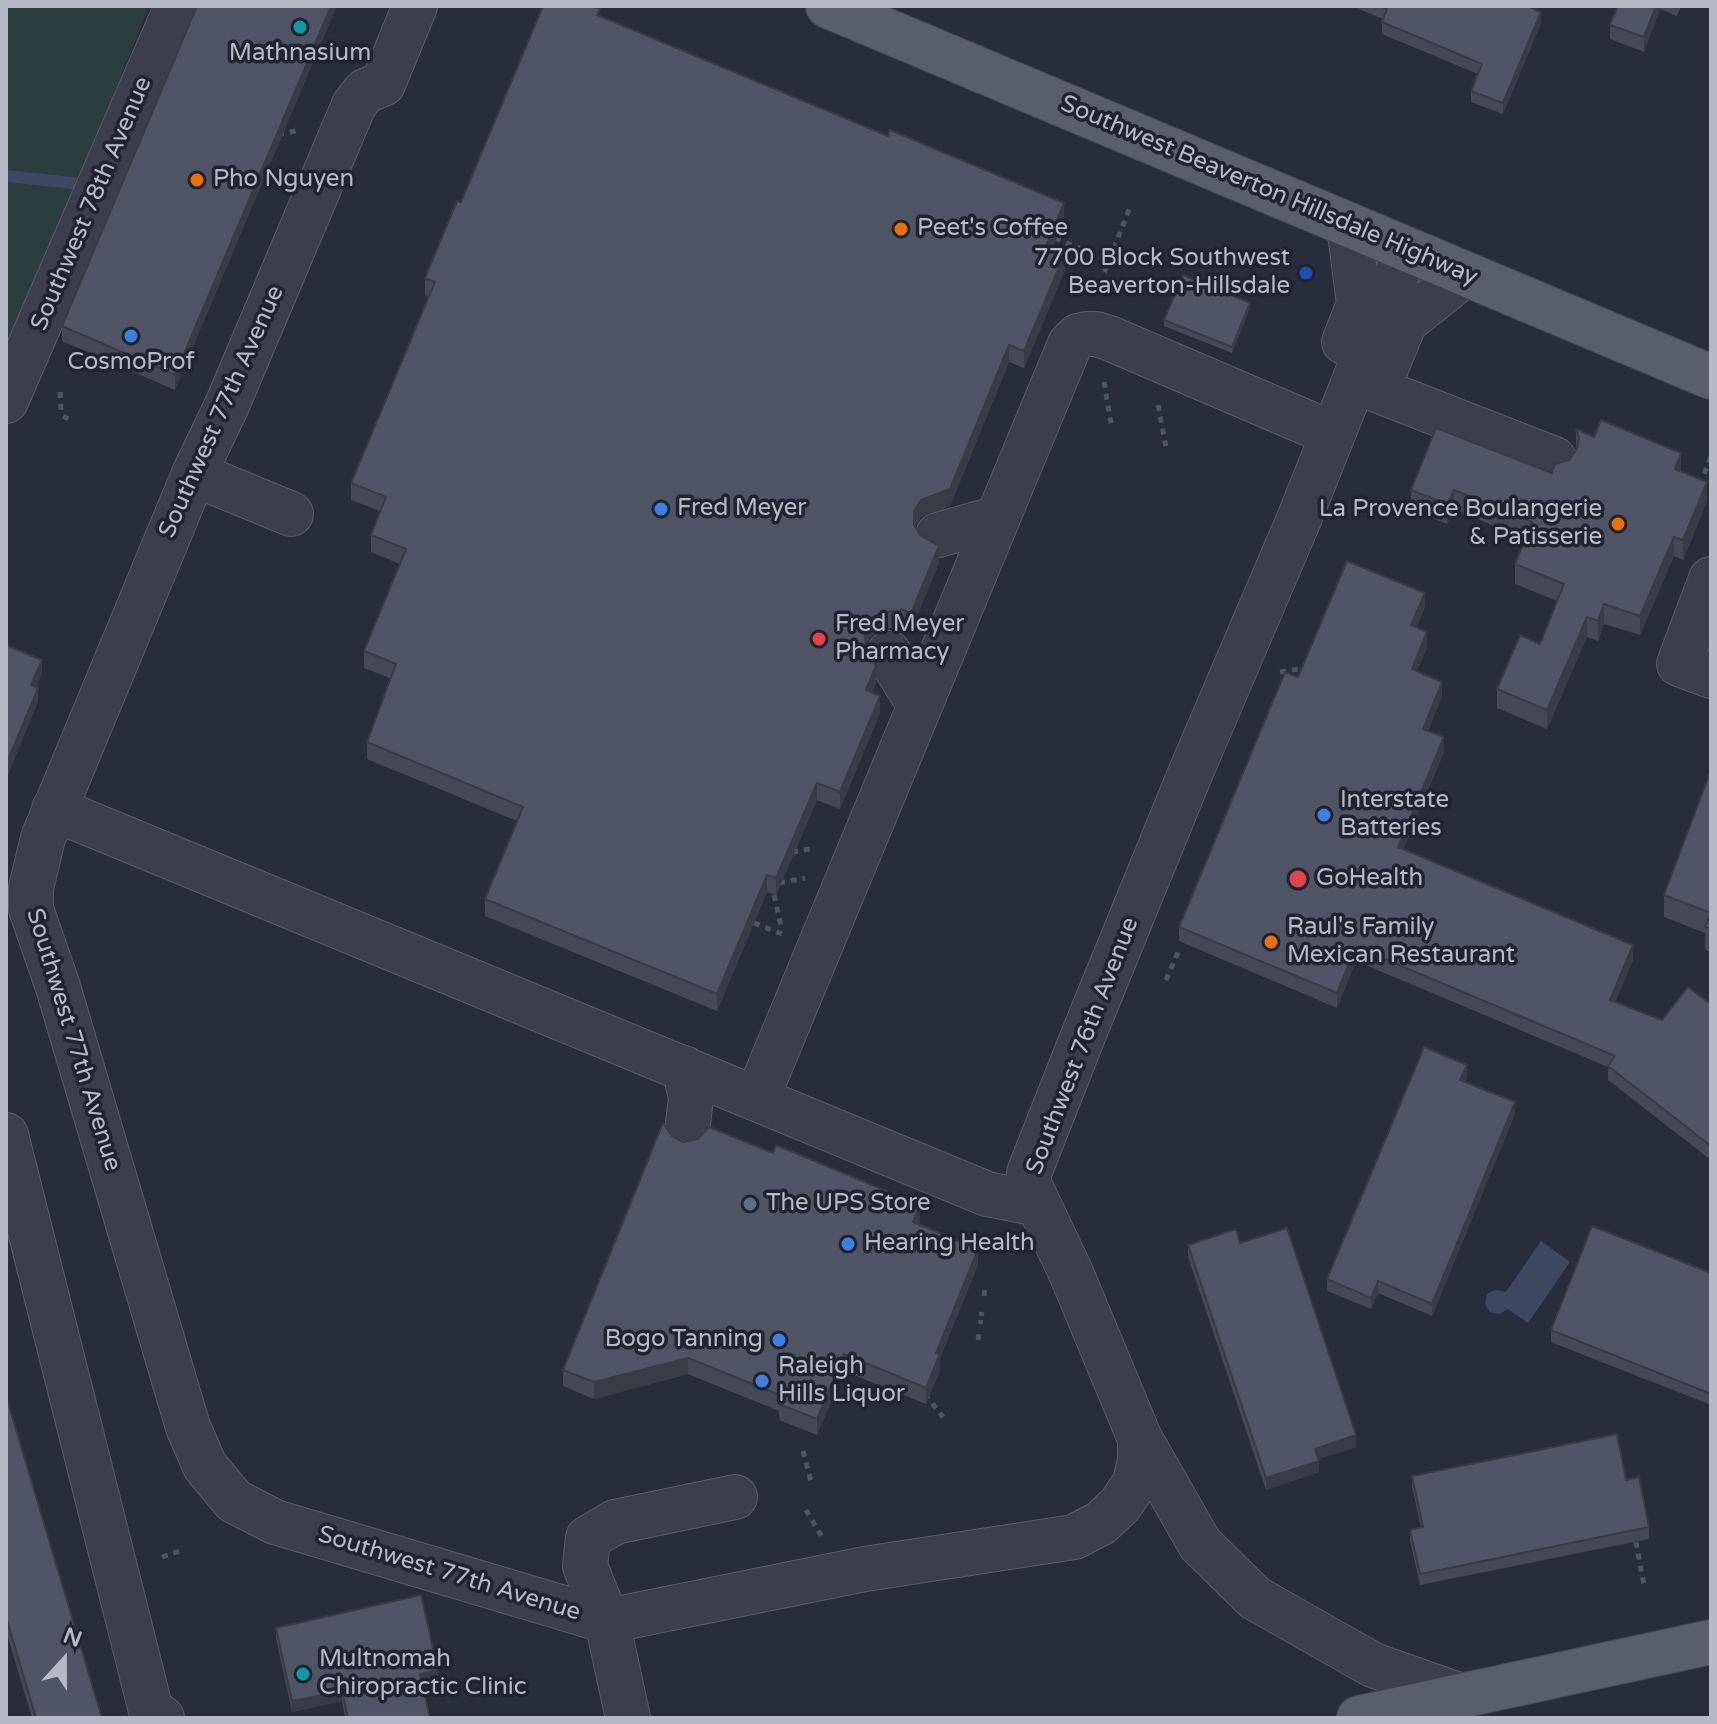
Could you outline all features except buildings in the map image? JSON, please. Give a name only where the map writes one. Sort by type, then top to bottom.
[{"type":"main road","name":"Southwest Beaverton Hillsdale Highway","points":[[828,6],[1711,377]]},
{"type":"main road","points":[[1359,1718],[1711,1642]]},
{"type":"street","name":"Southwest 78th Avenue","points":[[6,401],[177,6]]},
{"type":"street","name":"Southwest 77th Avenue","points":[[415,6],[383,84],[365,91],[354,105],[227,405],[194,474],[43,838],[31,888],[31,909],[58,987],[188,1427],[205,1466],[234,1501],[275,1522],[607,1621],[628,1718]]},
{"type":"street","points":[[1333,434],[1321,401],[1359,304],[1349,225]]},
{"type":"street","name":"Southwest 76th Avenue","points":[[1407,249],[1190,774],[1029,1173],[1029,1184],[1071,1273],[1140,1439],[1200,1544],[1255,1598],[1373,1665],[1461,1696]]},
{"type":"street","points":[[757,1098],[1070,344],[1078,336],[1096,334],[1109,338],[1333,434],[1364,421],[1405,322],[1465,274]]},
{"type":"street","points":[[1377,390],[1554,459]]},
{"type":"street","points":[[194,474],[291,514]]},
{"type":"street","points":[[938,535],[995,519]]},
{"type":"street","points":[[1711,579],[1679,664],[1711,676]]},
{"type":"street","points":[[889,653],[919,704]]},
{"type":"street","points":[[54,809],[987,1194],[1038,1204]]},
{"type":"street","points":[[684,1068],[691,1097],[687,1133]]},
{"type":"street","points":[[6,1135],[151,1711],[162,1718]]},
{"type":"street","points":[[735,1497],[615,1522],[588,1538],[585,1566],[607,1621],[865,1569],[1074,1537],[1101,1523],[1120,1505],[1135,1483],[1140,1439]]},
{"type":"path","points":[[272,144],[281,123]]},
{"type":"path","points":[[1093,298],[1130,207]]},
{"type":"path","points":[[1055,238],[1109,261]]},
{"type":"path","points":[[1104,380],[1111,423]]},
{"type":"path","points":[[60,392],[64,415]]},
{"type":"path","points":[[1691,488],[1697,491],[1711,456]]},
{"type":"path","points":[[754,923],[783,935],[774,895]]},
{"type":"path","points":[[1166,980],[1179,950]]},
{"type":"path","points":[[984,1296],[985,1287]]},
{"type":"path","points":[[978,1340],[981,1320]]},
{"type":"path","points":[[924,1394],[943,1417]]},
{"type":"path","points":[[803,1451],[812,1485]]},
{"type":"path","points":[[806,1510],[823,1538]]},
{"type":"path","points":[[1636,1542],[1644,1585]]},
{"type":"path","points":[[162,1557],[180,1551]]},
{"type":"shaded area","points":[[6,6],[149,6],[6,365]]},
{"type":"water","points":[[1541,1241],[1570,1262],[1528,1323],[1508,1309],[1500,1314],[1490,1312],[1485,1304],[1487,1294],[1495,1290],[1506,1292]]},
{"type":"waterway","points":[[6,176],[92,185]]},
{"type":"place","name":"Mathnasium","points":[[300,27]]},
{"type":"place","name":"Pho Nguyen","points":[[197,180]]},
{"type":"place","name":"Peet's Coffee","points":[[901,229]]},
{"type":"place","name":"7700 Block Southwest Beaverton-Hillsdale","points":[[1306,273]]},
{"type":"place","name":"CosmoProf","points":[[131,336]]},
{"type":"place","name":"Fred Meyer","points":[[661,509]]},
{"type":"place","name":"La Provence Boulangerie & Patisserie","points":[[1618,524]]},
{"type":"place","name":"Fred Meyer Pharmacy","points":[[819,639]]},
{"type":"place","name":"Interstate Batteries","points":[[1324,815]]},
{"type":"place","name":"GoHealth","points":[[1298,879]]},
{"type":"place","name":"Raul's Family Mexican Restaurant","points":[[1271,942]]},
{"type":"place","name":"The UPS Store","points":[[750,1204]]},
{"type":"place","name":"Hearing Health","points":[[848,1244]]},
{"type":"place","name":"Bogo Tanning","points":[[779,1340]]},
{"type":"place","name":"Raleigh Hills Liquor","points":[[762,1381]]},
{"type":"place","name":"Multnomah Chiropractic Clinic","points":[[303,1674]]}]
